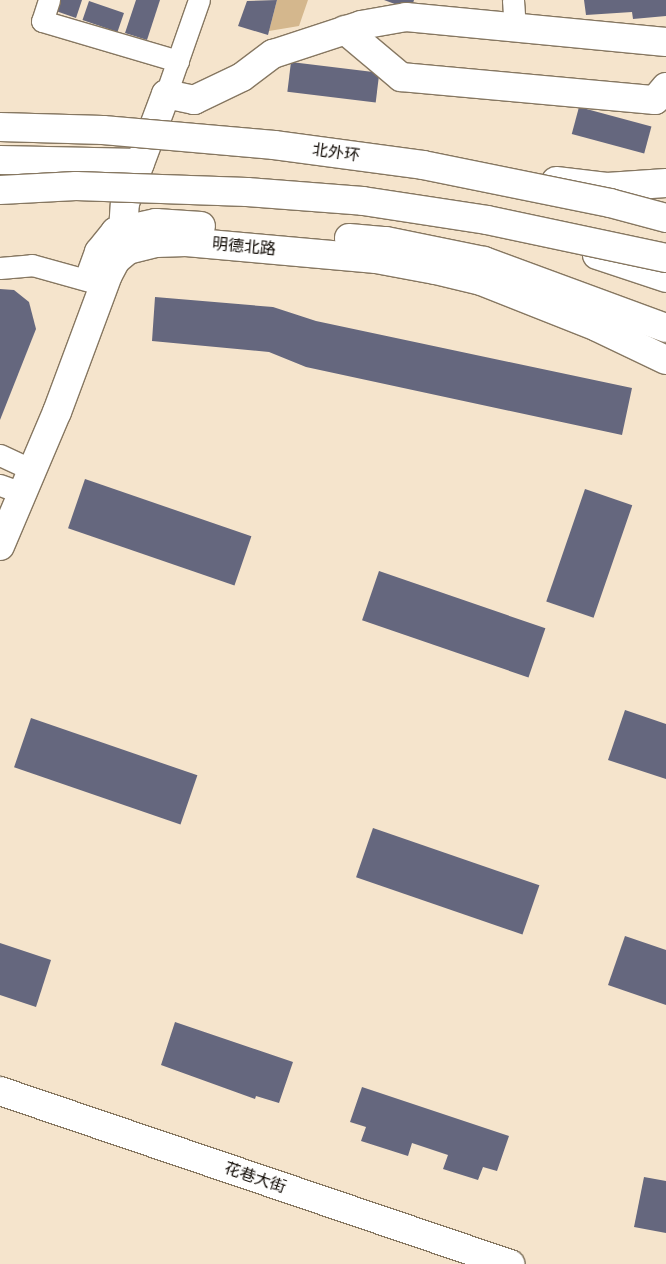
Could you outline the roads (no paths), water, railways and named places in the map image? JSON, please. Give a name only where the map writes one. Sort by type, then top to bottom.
[{"type":"main road","points":[[0,546],[11,478],[96,283],[116,260],[125,240],[125,203],[166,94],[194,100],[242,77],[273,54],[345,30],[406,17],[419,9],[515,27],[666,42]]},
{"type":"main road","points":[[345,30],[401,77],[655,100],[666,87]]},
{"type":"main road","name":"北外环","points":[[0,127],[103,130],[274,145],[423,165],[610,203],[666,218]]},
{"type":"main road","points":[[274,145],[421,155],[606,187],[666,182]]},
{"type":"main road","points":[[0,160],[140,163]]},
{"type":"main road","points":[[0,190],[76,186],[246,192],[363,201],[487,220],[666,258]]},
{"type":"main road","points":[[246,192],[608,257],[666,278]]},
{"type":"main road","name":"明德北路","points":[[125,240],[156,223],[386,241],[484,261],[666,328]]},
{"type":"main road","name":"明德北路","points":[[125,240],[156,243],[186,242],[376,259],[435,270],[481,281],[597,327],[666,360]]},
{"type":"main road","name":"花巷大街","points":[[0,1092],[510,1264]]},
{"type":"street","points":[[49,0],[42,21],[178,61]]},
{"type":"street","points":[[166,94],[200,0]]},
{"type":"street","points":[[512,0],[515,27]]},
{"type":"street","points":[[0,268],[32,265],[96,283]]}]
